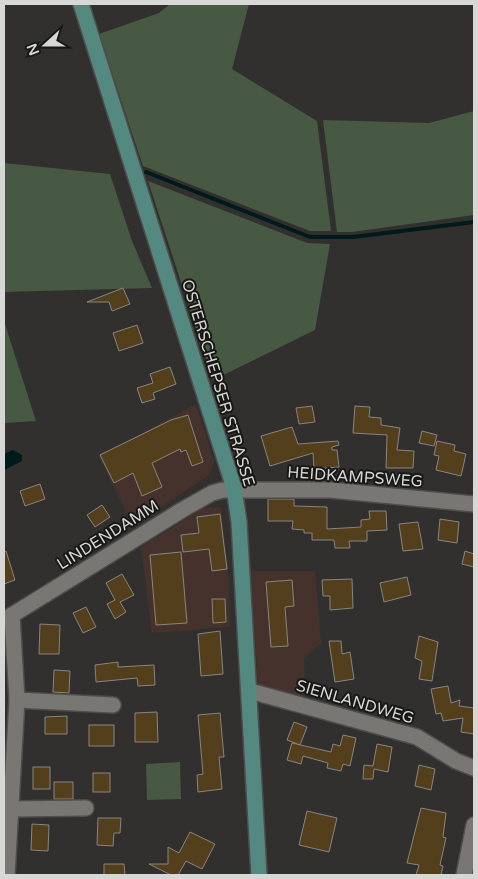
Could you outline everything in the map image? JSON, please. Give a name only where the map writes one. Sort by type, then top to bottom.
[{"type":"main road","name":"OSTERSCHEPSER STRASSE","points":[[81,4],[234,488],[239,522],[250,691],[259,875]]},
{"type":"street","name":"HEIDKAMPSWEG","points":[[234,488],[330,490],[474,504]]},
{"type":"street","name":"LINDENDAMM","points":[[8,617],[212,492],[234,488]]},
{"type":"street","points":[[7,875],[17,700],[8,617]]},
{"type":"street","name":"SIENLANDWEG","points":[[250,691],[417,737],[456,761],[474,768]]},
{"type":"street","points":[[17,700],[113,705]]},
{"type":"street","points":[[12,809],[86,808]]},
{"type":"street","points":[[464,875],[474,825]]},
{"type":"shaded area","points":[[196,404],[214,462],[209,475],[133,526],[98,454],[126,442]]},
{"type":"shaded area","points":[[221,507],[228,571],[230,627],[152,633],[141,547],[204,508]]},
{"type":"shaded area","points":[[251,571],[315,571],[321,643],[304,658],[306,703],[258,689]]},
{"type":"green space","points":[[170,4],[249,4],[232,69],[317,121],[331,231],[310,231],[143,166],[99,34],[159,13]]},
{"type":"green space","points":[[474,111],[474,215],[352,232],[337,232],[323,120],[429,123]]},
{"type":"green space","points":[[4,163],[110,174],[132,241],[152,288],[4,292]]},
{"type":"green space","points":[[148,181],[307,243],[330,244],[315,330],[213,380]]},
{"type":"green space","points":[[4,321],[36,421],[4,423]]},
{"type":"green space","points":[[180,762],[181,799],[147,800],[146,764]]},
{"type":"water","points":[[13,450],[22,455],[22,461],[4,470],[4,454]]},
{"type":"building","points":[[123,288],[130,304],[112,311],[109,302],[87,302]]},
{"type":"building","points":[[137,325],[143,343],[119,351],[113,333]]},
{"type":"building","points":[[170,367],[176,384],[153,393],[155,399],[142,403],[137,388],[153,383],[150,374]]},
{"type":"building","points":[[312,406],[315,422],[299,424],[296,408]]},
{"type":"building","points":[[355,406],[370,407],[369,417],[381,418],[381,425],[400,428],[397,450],[414,451],[413,468],[386,468],[387,435],[353,433]]},
{"type":"building","points":[[188,415],[203,462],[192,466],[186,450],[181,452],[180,449],[152,463],[162,487],[142,496],[133,473],[114,483],[100,455],[171,420]]},
{"type":"building","points":[[292,427],[298,444],[338,441],[339,445],[332,447],[332,450],[337,450],[339,467],[314,469],[313,453],[270,466],[261,436]]},
{"type":"building","points":[[422,431],[437,435],[434,446],[419,443]]},
{"type":"building","points":[[437,441],[455,445],[454,451],[466,454],[461,476],[436,470],[439,456],[434,455]]},
{"type":"building","points":[[40,484],[45,499],[25,506],[20,491]]},
{"type":"building","points":[[268,499],[294,499],[294,506],[327,507],[327,529],[361,527],[361,520],[370,519],[369,511],[386,511],[387,530],[367,531],[367,541],[349,541],[350,548],[335,548],[334,540],[312,540],[312,533],[304,533],[304,530],[292,529],[293,521],[268,521]]},
{"type":"building","points":[[102,505],[110,517],[95,527],[87,515]]},
{"type":"building","points":[[220,514],[227,569],[212,571],[209,549],[183,552],[181,535],[199,533],[197,517]]},
{"type":"building","points":[[440,519],[459,522],[457,543],[438,540]]},
{"type":"building","points":[[418,522],[423,549],[403,551],[399,524]]},
{"type":"building","points":[[6,551],[15,580],[4,584],[4,552]]},
{"type":"building","points":[[465,551],[474,554],[474,567],[462,564]]},
{"type":"building","points":[[181,552],[187,623],[156,625],[150,555]]},
{"type":"building","points":[[122,574],[134,595],[120,602],[126,612],[115,619],[107,604],[115,600],[106,583]]},
{"type":"building","points":[[407,577],[411,595],[384,602],[380,583]]},
{"type":"building","points":[[352,579],[353,608],[330,610],[330,596],[323,596],[322,580]]},
{"type":"building","points":[[292,580],[294,606],[285,607],[288,646],[271,647],[266,582]]},
{"type":"building","points":[[212,599],[225,599],[226,622],[213,623]]},
{"type":"building","points":[[86,607],[96,627],[83,633],[73,613]]},
{"type":"building","points":[[40,624],[60,625],[59,654],[39,654]]},
{"type":"building","points":[[220,631],[223,674],[201,676],[198,634]]},
{"type":"building","points":[[419,636],[438,642],[432,681],[419,679],[422,661],[415,658]]},
{"type":"building","points":[[329,641],[341,641],[342,654],[350,652],[354,679],[335,682]]},
{"type":"building","points":[[118,662],[118,667],[154,665],[155,685],[138,686],[137,678],[96,682],[95,665]]},
{"type":"building","points":[[54,670],[70,671],[69,693],[53,692]]},
{"type":"building","points":[[448,686],[451,703],[460,700],[459,706],[474,708],[474,734],[461,732],[463,718],[443,721],[441,713],[436,714],[431,689]]},
{"type":"building","points":[[157,712],[158,742],[135,742],[135,713]]},
{"type":"building","points":[[220,713],[224,757],[219,757],[222,789],[198,792],[197,775],[203,774],[198,715]]},
{"type":"building","points":[[67,716],[67,734],[45,734],[45,717]]},
{"type":"building","points":[[294,722],[307,727],[300,745],[287,740]]},
{"type":"building","points":[[89,725],[114,725],[114,746],[89,746]]},
{"type":"building","points":[[343,735],[356,738],[350,766],[343,764],[341,771],[327,768],[328,763],[303,756],[301,764],[287,760],[292,743],[331,752],[333,744],[340,746]]},
{"type":"building","points":[[377,744],[392,747],[388,772],[374,769],[373,779],[363,779],[364,765],[373,766]]},
{"type":"building","points":[[419,765],[435,769],[431,790],[415,786]]},
{"type":"building","points":[[33,767],[50,767],[50,789],[33,789]]},
{"type":"building","points":[[93,773],[110,773],[110,792],[93,792]]},
{"type":"building","points":[[54,782],[73,782],[73,799],[54,799]]},
{"type":"building","points":[[421,808],[446,813],[443,837],[446,838],[440,865],[443,866],[441,875],[416,875],[419,865],[407,863]]},
{"type":"building","points":[[307,811],[337,818],[329,852],[299,845]]},
{"type":"building","points":[[98,818],[121,818],[120,833],[114,833],[113,846],[97,845]]},
{"type":"building","points":[[32,824],[49,825],[48,851],[31,850]]},
{"type":"building","points":[[190,832],[215,844],[202,869],[186,861],[178,875],[171,875],[149,864],[168,864],[168,847],[179,853]]},
{"type":"building","points":[[104,864],[124,864],[125,875],[104,875]]},
{"type":"waterway","points":[[146,172],[310,237],[353,237],[474,222]]}]
